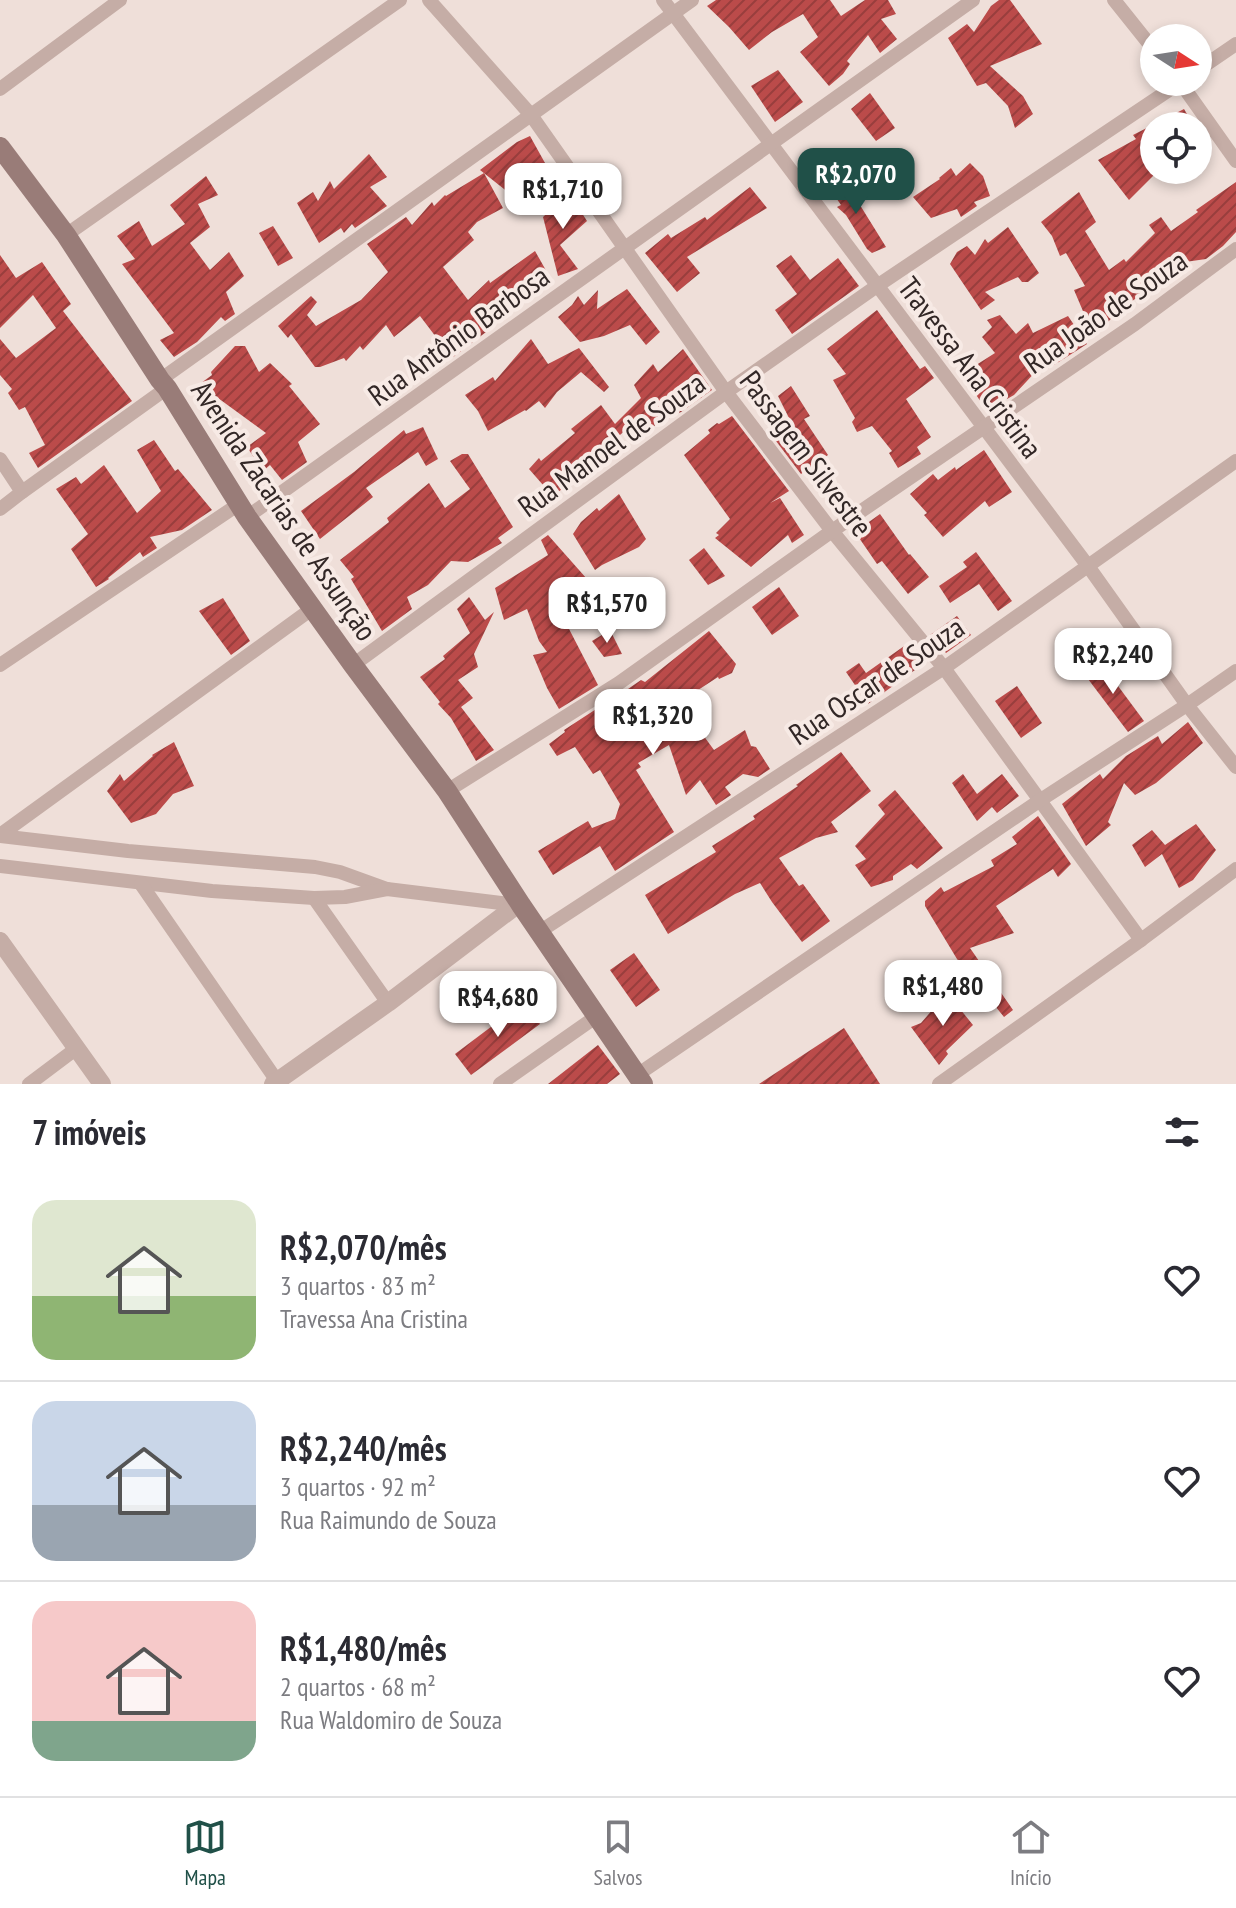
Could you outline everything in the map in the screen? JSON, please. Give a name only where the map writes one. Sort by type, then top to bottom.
[{"type":"main road","name":"Avenida Zacarias de Assunção","points":[[3,158],[66,235],[243,511],[447,791],[519,905],[640,1080]]},
{"type":"street","points":[[0,89],[120,0]]},
{"type":"street","points":[[66,235],[400,0]]},
{"type":"street","name":"Passagem Silvestre","points":[[429,0],[531,115],[726,392],[832,531],[944,668],[1141,940]]},
{"type":"street","name":"Travessa Ana Cristina","points":[[663,0],[1236,767]]},
{"type":"street","points":[[0,509],[164,384],[692,0]]},
{"type":"street","name":"Rua Antônio Barbosa","points":[[0,665],[243,511],[625,247],[973,0]]},
{"type":"street","points":[[1114,0],[1140,32]]},
{"type":"street","points":[[1212,60],[1236,44]]},
{"type":"street","name":"Rua Manoel de Souza","points":[[353,665],[726,392],[1159,96]]},
{"type":"street","points":[[1190,96],[1236,161]]},
{"type":"street","name":"Rua João de Souza","points":[[447,791],[619,683],[832,531],[1135,324],[1236,249]]},
{"type":"street","points":[[0,459],[22,492]]},
{"type":"street","name":"Rua Oscar de Souza","points":[[539,932],[944,668],[1236,461]]},
{"type":"street","points":[[0,836],[313,608]]},
{"type":"street","points":[[640,1080],[1039,801],[1236,671]]},
{"type":"street","points":[[0,836],[315,867],[340,872],[387,889],[519,905]]},
{"type":"street","points":[[0,866],[141,884],[314,898],[345,897],[387,889]]},
{"type":"street","points":[[939,1084],[1236,869]]},
{"type":"street","points":[[141,884],[275,1083],[519,905]]},
{"type":"street","points":[[314,898],[388,1003]]},
{"type":"street","points":[[0,941],[102,1084]]},
{"type":"street","points":[[500,1084],[597,1016]]},
{"type":"street","points":[[29,1084],[77,1048]]},
{"type":"building","points":[[716,0],[830,0],[841,16],[865,0],[888,0],[896,14],[881,19],[897,39],[880,53],[868,35],[847,61],[850,64],[843,74],[829,86],[800,52],[818,37],[803,14],[749,50],[707,6]]},
{"type":"building","points":[[999,0],[1010,0],[1042,44],[990,66],[1023,96],[1033,114],[1015,128],[1008,106],[986,83],[977,86],[948,38],[967,24],[974,32],[991,6]]},
{"type":"building","points":[[778,70],[803,102],[775,122],[751,86]]},
{"type":"building","points":[[870,93],[895,128],[876,141],[851,109]]},
{"type":"building","points":[[1140,131],[1140,184],[1145,184],[1129,200],[1098,160],[1136,139],[1133,135]]},
{"type":"building","points":[[530,136],[550,172],[559,180],[537,193],[535,183],[513,196],[480,170]]},
{"type":"building","points":[[369,154],[387,177],[370,187],[387,206],[355,228],[352,224],[344,233],[341,228],[319,243],[297,203],[313,192],[318,201],[330,181],[334,189]]},
{"type":"building","points":[[970,163],[983,176],[990,196],[974,202],[977,206],[961,217],[957,209],[931,218],[913,197],[951,168],[956,176]]},
{"type":"building","points":[[484,173],[503,208],[477,222],[468,232],[474,240],[443,267],[468,300],[489,280],[490,283],[535,251],[552,281],[505,306],[508,312],[487,326],[490,329],[452,358],[420,316],[394,337],[386,325],[363,350],[360,346],[346,361],[344,358],[315,367],[291,334],[288,338],[278,326],[311,296],[317,302],[307,315],[316,326],[361,300],[388,272],[367,244],[406,217],[412,225],[432,202],[434,206],[445,195]]},
{"type":"building","points":[[206,176],[218,195],[198,204],[210,227],[190,243],[210,270],[229,252],[244,276],[226,292],[235,314],[225,321],[221,317],[197,342],[174,357],[160,340],[174,333],[122,264],[135,259],[117,236],[139,221],[152,246],[185,224],[170,205]]},
{"type":"building","points":[[843,176],[886,247],[872,253],[867,249],[846,215],[837,207],[841,205],[828,186]]},
{"type":"building","points":[[1236,182],[1236,232],[1206,259],[1185,262],[1178,267],[1172,259],[1142,285],[1146,292],[1121,308],[1094,337],[1074,290],[1085,286],[1066,253],[1060,256],[1052,236],[1041,222],[1079,192],[1096,222],[1085,231],[1109,270],[1124,259],[1126,262],[1155,233],[1149,225],[1161,217],[1171,231]]},
{"type":"building","points":[[750,187],[767,208],[687,257],[700,273],[677,292],[645,253],[668,234],[671,238],[705,217],[707,220]]},
{"type":"building","points":[[569,193],[587,221],[560,245],[578,269],[558,276],[543,217]]},
{"type":"building","points":[[273,226],[293,258],[278,266],[259,233]]},
{"type":"building","points":[[1008,227],[1039,273],[1028,282],[1022,282],[1018,277],[985,292],[995,300],[981,310],[950,264],[957,252],[967,246],[975,255],[985,239],[988,243]]},
{"type":"building","points":[[0,255],[16,278],[42,262],[71,304],[63,311],[132,401],[38,468],[29,453],[45,445],[25,407],[19,410],[8,393],[12,389],[0,375],[0,339],[16,358],[56,328],[33,295],[0,328]]},
{"type":"building","points":[[791,255],[810,280],[838,258],[859,286],[792,334],[775,310],[797,294],[776,266]]},
{"type":"building","points":[[627,289],[660,332],[646,345],[630,325],[580,342],[558,317],[578,296],[584,305],[598,290],[597,309]]},
{"type":"building","points":[[877,310],[920,369],[925,366],[934,378],[906,399],[931,437],[917,447],[921,454],[898,468],[889,453],[892,451],[872,426],[857,432],[852,422],[855,418],[833,380],[846,374],[827,349]]},
{"type":"building","points":[[1000,315],[1016,334],[1028,323],[1033,333],[1068,316],[1087,344],[1043,372],[1040,367],[1014,395],[1007,399],[1005,395],[987,411],[962,374],[995,353],[982,337],[992,327],[987,320]]},
{"type":"building","points":[[531,339],[548,364],[579,348],[609,387],[604,392],[581,372],[557,392],[545,408],[539,401],[488,431],[465,395],[493,377],[495,381]]},
{"type":"building","points":[[235,346],[245,346],[259,372],[270,363],[292,384],[289,386],[320,424],[298,442],[307,462],[282,480],[270,465],[263,471],[247,447],[266,433],[218,398],[219,419],[197,386],[212,375],[211,372]]},
{"type":"building","points":[[683,349],[712,390],[681,412],[647,430],[637,420],[605,448],[610,460],[586,472],[551,497],[529,469],[539,458],[541,461],[575,433],[571,429],[601,405],[615,424],[641,398],[634,385],[653,364],[658,372]]},
{"type":"building","points":[[791,386],[810,416],[804,419],[828,455],[801,474],[776,441],[794,428],[778,396]]},
{"type":"building","points":[[732,416],[789,491],[770,503],[780,498],[804,535],[792,543],[788,535],[751,567],[715,538],[730,519],[684,455],[710,433],[708,430]]},
{"type":"building","points":[[423,427],[438,459],[426,466],[418,452],[366,488],[373,497],[320,539],[301,511],[404,430],[406,434]]},
{"type":"building","points":[[154,440],[175,471],[178,469],[212,510],[182,530],[150,537],[157,548],[143,557],[140,552],[96,587],[71,549],[88,534],[56,489],[76,477],[81,484],[104,465],[137,513],[161,491],[137,450]]},
{"type":"building","points":[[984,450],[1012,492],[989,507],[985,501],[943,537],[910,494],[933,474],[938,480]]},
{"type":"building","points":[[468,454],[513,527],[498,538],[502,543],[468,562],[451,561],[428,585],[407,597],[412,609],[382,631],[351,579],[354,577],[340,560],[389,522],[387,518],[429,483],[445,508],[470,489],[450,461]]},
{"type":"building","points":[[619,494],[646,539],[639,547],[595,570],[573,534],[597,508],[599,511]]},
{"type":"building","points":[[880,514],[929,577],[908,594],[882,561],[877,564],[855,532]]},
{"type":"building","points":[[548,535],[587,579],[568,589],[584,617],[568,627],[598,685],[559,709],[533,655],[547,652],[539,641],[527,609],[504,620],[495,588],[548,555],[541,540]]},
{"type":"building","points":[[704,548],[725,576],[708,585],[689,560]]},
{"type":"building","points":[[976,552],[1012,601],[998,611],[979,584],[950,603],[939,586],[967,567],[963,562]]},
{"type":"building","points":[[779,587],[799,616],[772,635],[752,607]]},
{"type":"building","points":[[469,597],[485,620],[494,612],[474,654],[478,667],[458,680],[473,698],[461,707],[494,750],[476,761],[451,718],[420,677],[445,659],[443,656],[470,633],[457,609]]},
{"type":"building","points":[[223,598],[250,641],[231,655],[199,611]]},
{"type":"building","points":[[957,616],[971,635],[946,653],[930,635]]},
{"type":"building","points":[[610,630],[622,654],[604,657],[592,641]]},
{"type":"building","points":[[709,631],[736,664],[732,673],[718,677],[695,692],[710,714],[695,724],[714,750],[745,730],[751,746],[756,747],[770,769],[758,777],[743,774],[725,787],[731,795],[716,805],[700,780],[686,795],[669,745],[638,763],[641,767],[636,770],[674,832],[615,871],[600,846],[553,875],[538,851],[588,821],[592,828],[615,819],[620,804],[600,770],[593,774],[575,747],[557,756],[549,744],[564,730],[607,702],[622,732],[648,714],[628,689],[641,680],[645,682]]},
{"type":"building","points":[[907,644],[911,649],[914,647],[926,662],[868,704],[846,672],[859,663],[866,673]]},
{"type":"building","points":[[1098,659],[1144,721],[1128,732],[1082,671]]},
{"type":"building","points":[[1017,686],[1042,723],[1021,738],[995,701]]},
{"type":"building","points":[[1188,722],[1203,743],[1156,783],[1135,795],[1124,783],[1108,822],[1111,825],[1086,846],[1062,804],[1100,774],[1103,779],[1126,756],[1158,736],[1162,744]]},
{"type":"building","points":[[174,742],[194,786],[173,794],[156,814],[131,823],[107,791],[120,774],[124,781],[152,755]]},
{"type":"building","points":[[841,752],[871,791],[831,822],[838,832],[816,838],[779,858],[830,921],[802,942],[760,883],[735,894],[668,934],[645,895],[716,852],[712,846],[755,819],[753,816]]},
{"type":"building","points":[[963,774],[977,794],[1002,774],[1019,796],[997,813],[992,807],[977,821],[952,783]]},
{"type":"building","points":[[895,790],[943,848],[917,869],[911,864],[893,876],[893,880],[871,887],[855,865],[866,859],[855,846],[885,814],[878,805]]},
{"type":"building","points":[[1038,816],[1071,864],[1058,877],[1053,869],[996,906],[1014,933],[970,948],[1013,1010],[1004,1017],[957,959],[925,906],[925,901],[941,887],[944,892],[994,866],[991,860],[1017,844],[1012,837]]},
{"type":"building","points":[[1196,824],[1216,850],[1193,880],[1179,888],[1162,854],[1145,867],[1132,845],[1152,830],[1165,845]]},
{"type":"building","points":[[634,953],[660,990],[636,1007],[610,970]]},
{"type":"building","points":[[947,993],[973,1025],[946,1051],[948,1054],[939,1065],[911,1027],[921,1023]]},
{"type":"building","points":[[524,1002],[540,1024],[471,1075],[455,1054]]},
{"type":"building","points":[[844,1028],[880,1084],[759,1084]]},
{"type":"building","points":[[598,1045],[620,1074],[607,1084],[548,1084]]}]
